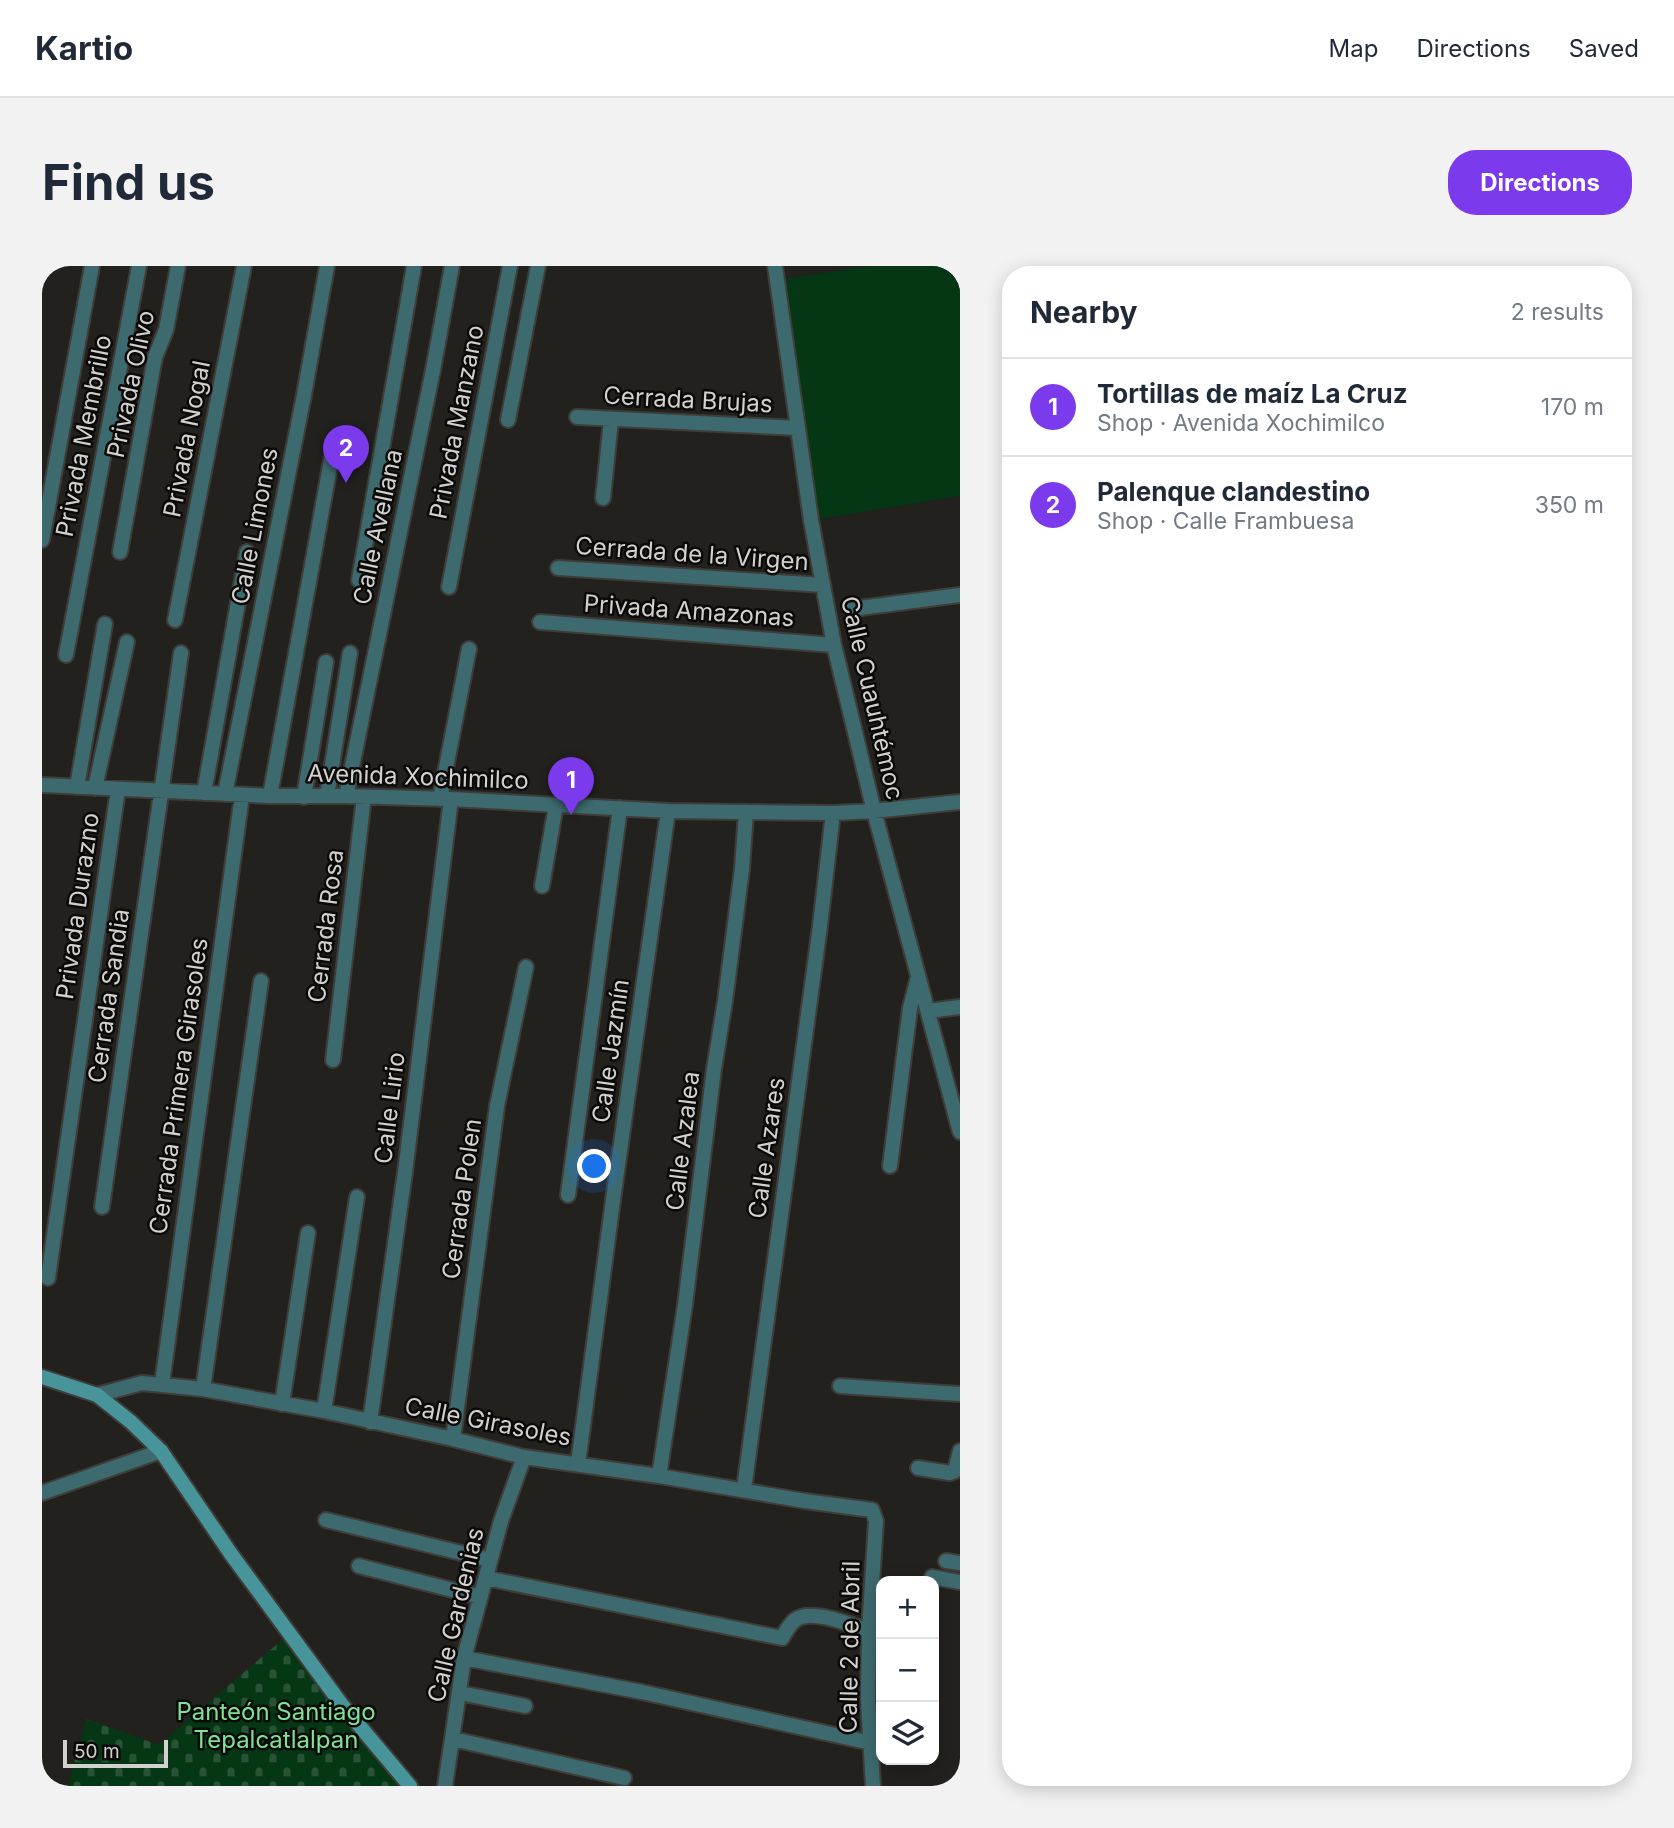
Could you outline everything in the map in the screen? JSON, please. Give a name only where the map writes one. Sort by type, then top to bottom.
[{"type":"street","points":[[42,540],[92,266]]},
{"type":"street","name":"Privada Membrillo","points":[[66,655],[139,266]]},
{"type":"street","name":"Privada Olivo","points":[[120,552],[155,357],[166,330],[178,266]]},
{"type":"street","name":"Privada Nogal","points":[[175,620],[244,266]]},
{"type":"street","name":"Calle Limones","points":[[225,794],[327,266]]},
{"type":"street","points":[[359,580],[414,266]]},
{"type":"street","name":"Calle Avellana","points":[[346,796],[452,266]]},
{"type":"street","name":"Privada Manzano","points":[[449,587],[510,266]]},
{"type":"street","points":[[508,420],[538,266]]},
{"type":"street","name":"Calle Cuauhtémoc","points":[[775,266],[797,428],[834,645],[874,811],[960,1132]]},
{"type":"street","name":"Cerrada Brujas","points":[[577,417],[797,428]]},
{"type":"street","points":[[603,498],[611,420]]},
{"type":"street","points":[[270,796],[332,454]]},
{"type":"street","points":[[204,793],[247,552]]},
{"type":"street","name":"Cerrada de la Virgen","points":[[558,568],[823,584]]},
{"type":"street","points":[[852,609],[960,595]]},
{"type":"street","name":"Privada Amazonas","points":[[540,622],[834,645]]},
{"type":"street","points":[[77,787],[105,624]]},
{"type":"street","points":[[95,788],[127,642]]},
{"type":"street","name":"Calle Lirio","points":[[370,1422],[405,1172],[446,799],[469,649]]},
{"type":"street","name":"Cerrada Sandia","points":[[102,1207],[181,653]]},
{"type":"street","points":[[327,796],[350,653]]},
{"type":"street","points":[[304,796],[326,662]]},
{"type":"street","name":"Avenida Xochimilco","points":[[42,785],[270,796],[446,799],[668,811],[833,813],[960,802]]},
{"type":"street","name":"Privada Durazno","points":[[48,1278],[118,789]]},
{"type":"street","name":"Cerrada Primera Girasoles","points":[[162,1384],[242,795]]},
{"type":"street","name":"Cerrada Rosa","points":[[333,1060],[365,797]]},
{"type":"street","points":[[542,886],[556,805]]},
{"type":"street","points":[[568,1195],[620,808]]},
{"type":"street","name":"Calle Jazmín","points":[[578,1464],[668,811]]},
{"type":"street","name":"Calle Azalea","points":[[659,1476],[685,1305],[725,1001],[742,869],[746,812]]},
{"type":"street","name":"Calle Azares","points":[[744,1489],[833,813]]},
{"type":"street","name":"Cerrada Polen","points":[[453,1439],[497,1106],[526,967]]},
{"type":"street","points":[[890,1166],[910,1008],[918,975]]},
{"type":"street","points":[[203,1390],[261,981]]},
{"type":"street","points":[[928,1011],[960,1007]]},
{"type":"street","points":[[324,1411],[356,1197]]},
{"type":"street","points":[[282,1404],[308,1233]]},
{"type":"street","points":[[42,1377],[97,1395],[161,1451],[231,1554],[342,1705],[410,1786]]},
{"type":"street","name":"Calle Girasoles","points":[[97,1395],[142,1382],[203,1390],[324,1411],[524,1457],[872,1510]]},
{"type":"street","points":[[840,1386],[960,1394]]},
{"type":"street","points":[[42,1493],[161,1451]]},
{"type":"street","points":[[918,1468],[950,1473],[956,1471],[960,1451]]},
{"type":"street","name":"Calle Gardenias","points":[[445,1786],[464,1658],[500,1521],[524,1457]]},
{"type":"street","name":"Calle 2 de Abril","points":[[872,1510],[876,1521],[868,1700],[873,1786]]},
{"type":"street","points":[[326,1520],[490,1560]]},
{"type":"street","points":[[359,1566],[480,1597]]},
{"type":"street","points":[[486,1578],[782,1638],[797,1618],[820,1615],[869,1631]]},
{"type":"street","points":[[939,1578],[960,1582]]},
{"type":"street","points":[[464,1658],[642,1692],[871,1743]]},
{"type":"street","points":[[460,1693],[525,1706]]},
{"type":"street","points":[[453,1739],[624,1778]]},
{"type":"green space","points":[[869,266],[960,266],[960,496],[813,520],[779,280]]},
{"type":"green space","name":"Panteón Santiago Tepalcatlalpan","points":[[283,1639],[404,1786],[68,1786],[86,1719],[159,1745]]},
{"type":"place","name":"Palenque clandestino","points":[[346,483]]},
{"type":"place","name":"Tortillas de maíz La Cruz","points":[[571,815]]}]
